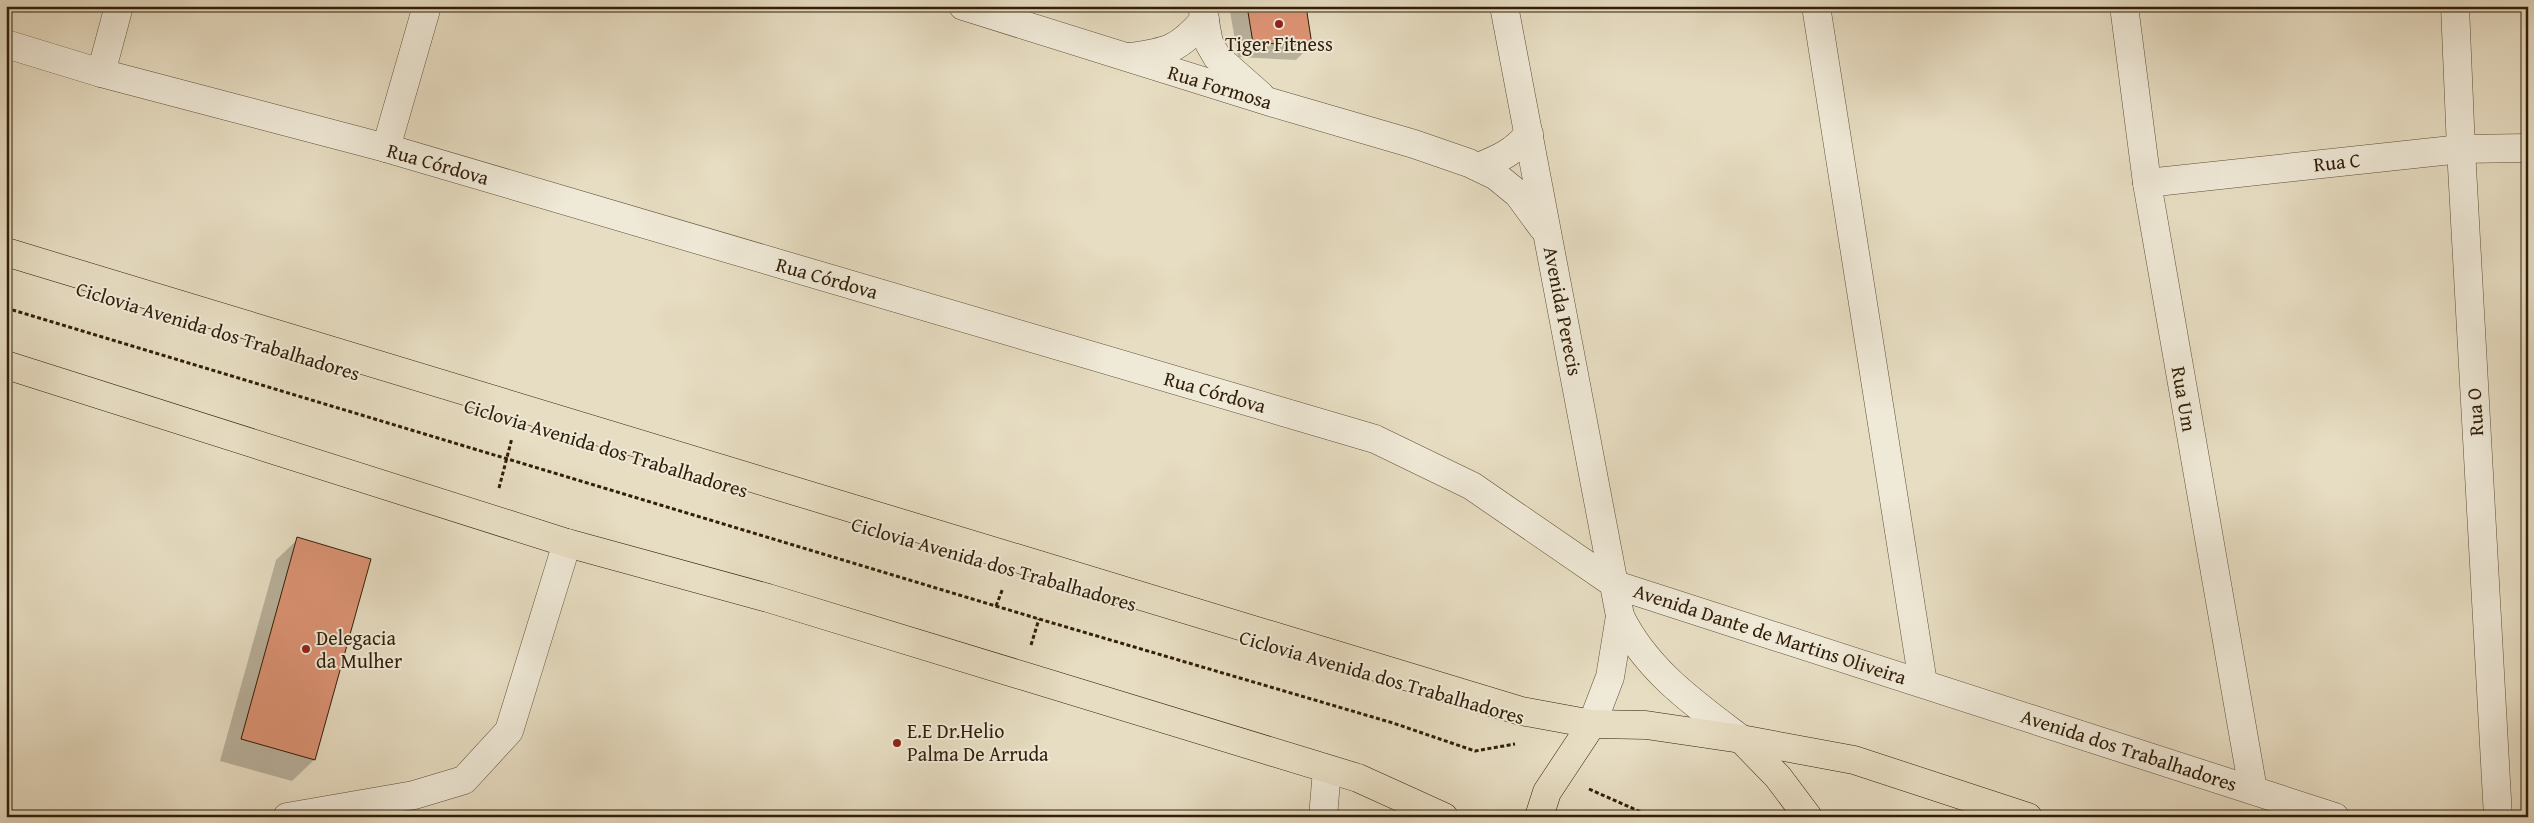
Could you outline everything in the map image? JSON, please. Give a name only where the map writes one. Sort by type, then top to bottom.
[{"type":"main road","points":[[6,252],[1521,711],[1592,724],[1646,725],[1741,739],[1854,760],[2028,817]]},
{"type":"main road","points":[[6,364],[567,543],[768,598],[1358,778],[1444,817]]},
{"type":"main road","points":[[1539,817],[1547,792],[1592,724]]},
{"type":"main road","points":[[1741,739],[1778,777],[1808,817]]},
{"type":"street","points":[[101,73],[119,6]]},
{"type":"street","points":[[386,148],[427,6]]},
{"type":"street","name":"Rua Formosa","points":[[962,6],[1270,102],[1414,144],[1478,167],[1496,176],[1518,194],[1548,236]]},
{"type":"street","name":"Avenida Perecis","points":[[1504,6],[1616,585],[1620,616],[1610,677],[1592,724]]},
{"type":"street","points":[[1816,6],[1924,683]]},
{"type":"street","name":"Rua Um","points":[[2124,6],[2147,183],[2253,790]]},
{"type":"street","name":"Rua O","points":[[2456,6],[2461,149],[2498,817]]},
{"type":"street","points":[[1126,58],[1173,49],[1189,38],[1204,13]]},
{"type":"street","points":[[1204,13],[1209,43],[1217,57],[1270,102]]},
{"type":"street","name":"Rua Córdova","points":[[6,44],[101,73],[386,148],[1375,439],[1472,486],[1616,585]]},
{"type":"street","points":[[1478,167],[1510,153],[1529,134]]},
{"type":"street","name":"Rua C","points":[[2147,183],[2461,149],[2528,148]]},
{"type":"street","points":[[287,817],[414,795],[464,780],[509,731],[567,543]]},
{"type":"street","name":"Avenida Dante de Martins Oliveira","points":[[1616,585],[1924,683]]},
{"type":"street","name":"Avenida Perecis","points":[[1620,616],[1627,631],[1652,666],[1681,692],[1741,739]]},
{"type":"street","name":"Avenida dos Trabalhadores","points":[[1924,683],[2335,817]]},
{"type":"street","points":[[1323,817],[1327,770]]},
{"type":"path","name":"Ciclovia Avenida dos Trabalhadores","points":[[6,308],[1039,619],[1383,720],[1476,751],[1519,744]]},
{"type":"building","name":"Tiger Fitness","points":[[1247,6],[1306,6],[1312,45],[1253,43]]},
{"type":"building","name":"Delegacia da Mulher","points":[[297,537],[371,559],[315,760],[241,739]]},
{"type":"place","name":"Tiger Fitness","points":[[1279,24]]},
{"type":"place","name":"Delegacia da Mulher","points":[[306,649]]},
{"type":"place","name":"E.E Dr.Helio Palma De Arruda","points":[[897,743]]}]
